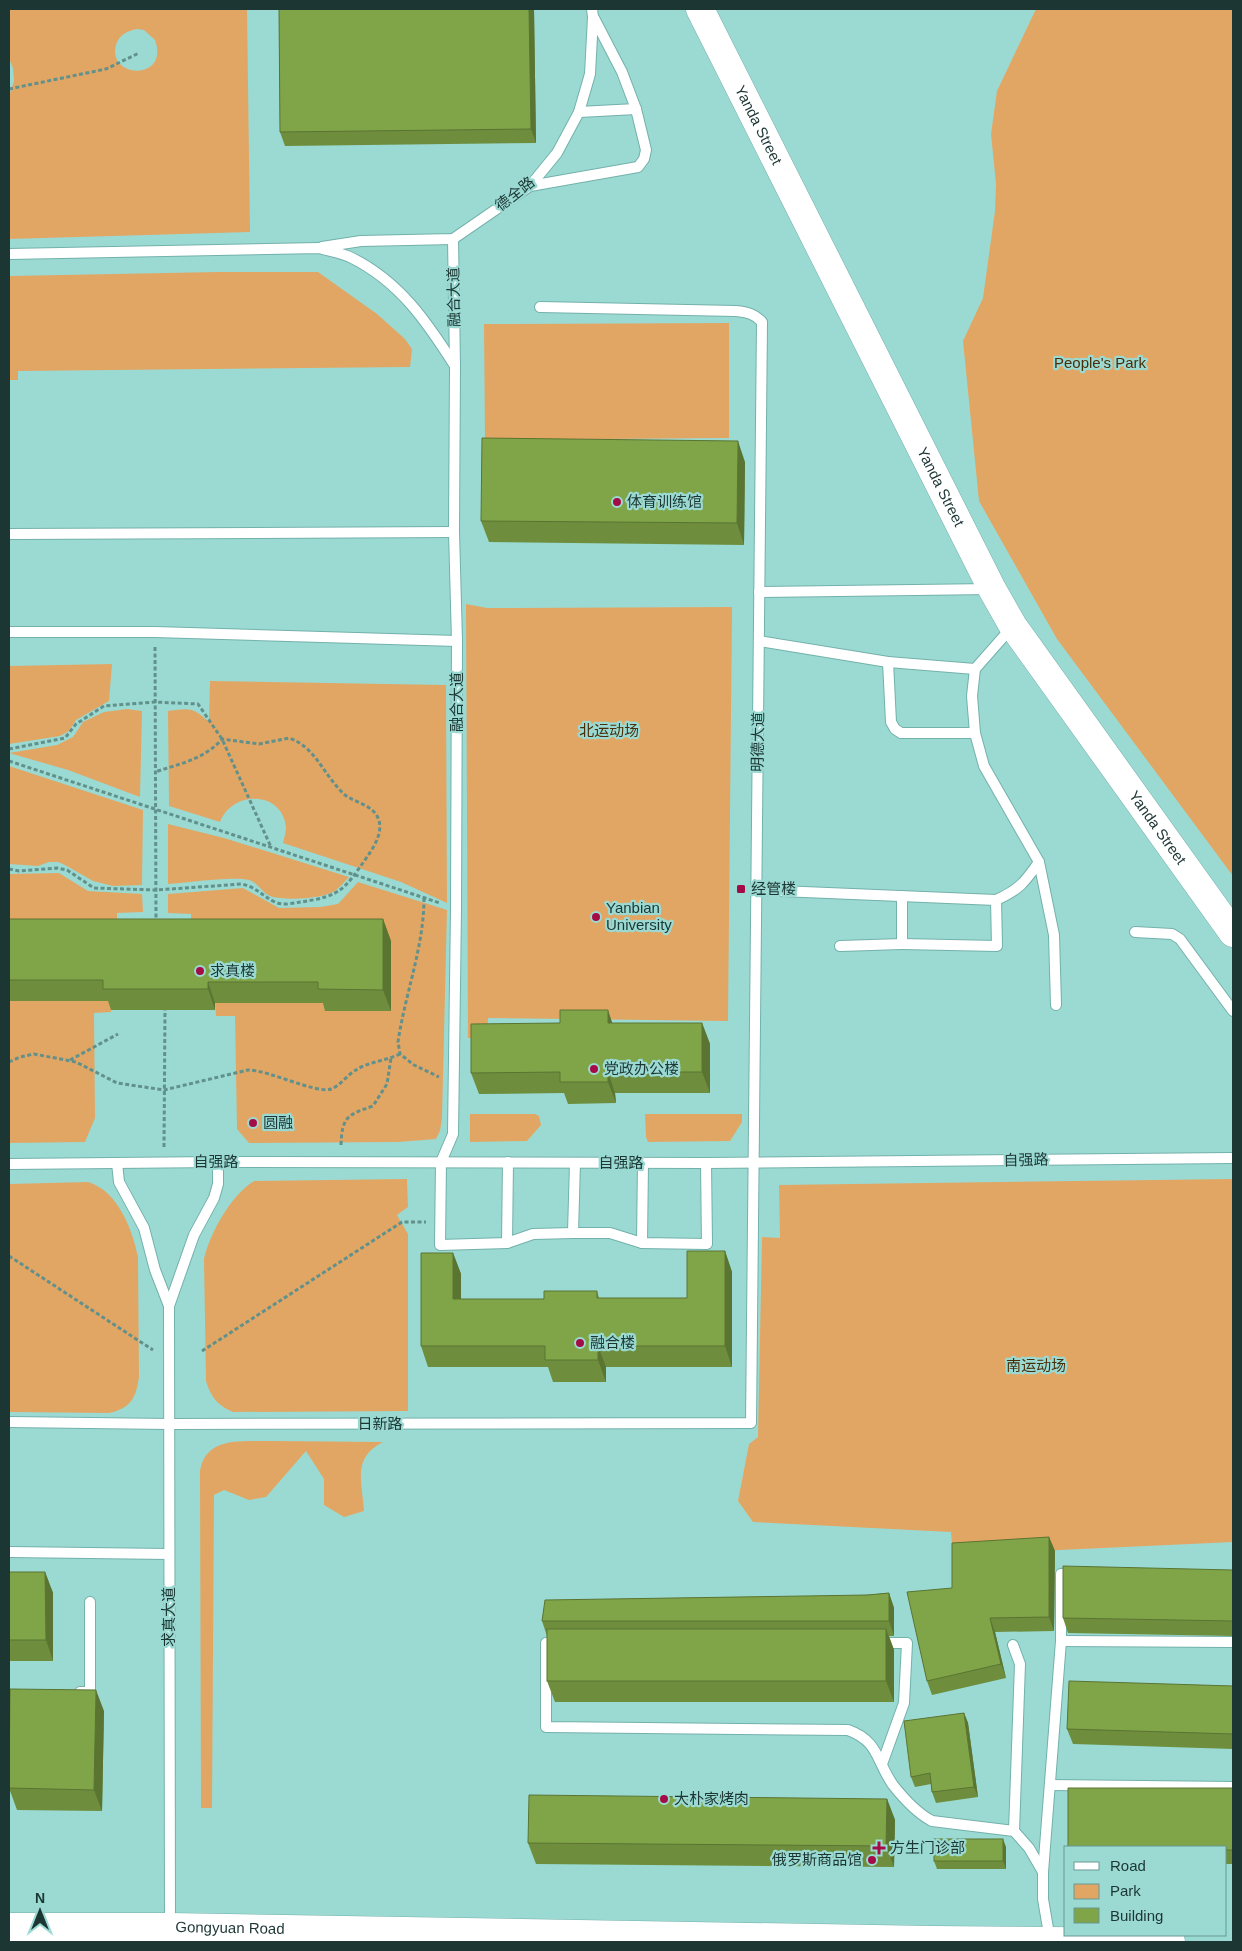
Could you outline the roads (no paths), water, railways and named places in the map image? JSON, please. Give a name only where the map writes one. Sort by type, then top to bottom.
[{"type":"main road","name":"Yanda Street","points":[[700,9],[992,589],[1013,626],[1233,933]]},
{"type":"main road","name":"Gongyuan Road","points":[[9,1927],[170,1927],[992,1942],[1171,1942]]},
{"type":"lane","points":[[530,186],[638,167],[644,159],[646,150],[636,109],[622,72],[593,13]]},
{"type":"lane","name":"德全路","points":[[453,239],[530,186],[557,153],[579,112],[590,74],[593,13]]},
{"type":"lane","points":[[579,112],[636,109]]},
{"type":"lane","points":[[9,254],[319,248],[361,241],[453,239]]},
{"type":"lane","name":"融合大道","points":[[441,1162],[453,1134],[456,909],[457,640],[454,532],[455,366],[453,239]]},
{"type":"lane","points":[[319,248],[351,257],[381,275],[410,302],[429,324],[455,366]]},
{"type":"lane","name":"明德大道","points":[[540,307],[736,311],[746,312],[757,317],[762,322],[751,1422]]},
{"type":"lane","points":[[9,534],[454,532]]},
{"type":"lane","points":[[759,592],[992,589]]},
{"type":"lane","points":[[1013,626],[975,670],[972,696],[975,733],[984,766],[1040,862],[1054,935],[1056,1005]]},
{"type":"lane","points":[[9,632],[155,632],[457,640]]},
{"type":"lane","points":[[759,641],[888,662],[975,670]]},
{"type":"lane","points":[[888,662],[891,722],[895,729],[901,733],[975,733]]},
{"type":"lane","points":[[756,890],[996,900],[1014,892],[1026,881],[1040,862]]},
{"type":"lane","points":[[902,896],[902,944]]},
{"type":"lane","points":[[840,946],[902,944],[997,946],[996,900]]},
{"type":"lane","points":[[1135,932],[1172,934],[1180,939],[1233,1011]]},
{"type":"lane","name":"自强路","points":[[9,1164],[218,1162],[706,1163],[1233,1158]]},
{"type":"lane","points":[[169,1306],[194,1235],[214,1198],[218,1184],[218,1162]]},
{"type":"lane","points":[[441,1162],[440,1245],[507,1243],[533,1234],[573,1233],[610,1233],[642,1243],[706,1244],[706,1163]]},
{"type":"lane","points":[[507,1243],[508,1162]]},
{"type":"lane","points":[[117,1163],[119,1182],[144,1228],[155,1270],[169,1306]]},
{"type":"lane","points":[[573,1233],[574,1163]]},
{"type":"lane","points":[[642,1243],[643,1163]]},
{"type":"lane","name":"求真大道","points":[[169,1306],[170,1927]]},
{"type":"lane","name":"日新路","points":[[9,1422],[169,1424],[751,1422]]},
{"type":"lane","points":[[9,1552],[169,1554]]},
{"type":"lane","points":[[1051,1941],[1044,1899],[1043,1872],[1061,1641],[1061,1574],[1090,1573]]},
{"type":"lane","points":[[72,1692],[90,1692],[90,1602]]},
{"type":"lane","points":[[1061,1641],[1232,1642]]},
{"type":"lane","points":[[566,1643],[546,1643],[546,1727],[848,1730],[859,1734],[869,1742],[892,1784],[921,1815],[932,1821],[1014,1831],[1029,1848],[1043,1872]]},
{"type":"lane","points":[[868,1643],[907,1643],[904,1703],[882,1764]]},
{"type":"lane","points":[[1013,1645],[1020,1664],[1014,1831]]},
{"type":"lane","points":[[1050,1785],[1233,1787]]},
{"type":"place","name":"体育训练馆","points":[[617,502]]},
{"type":"place","name":"经管楼","points":[[741,889]]},
{"type":"place","name":"Yanbian University","points":[[596,917]]},
{"type":"place","name":"求真楼","points":[[200,971]]},
{"type":"place","name":"党政办公楼","points":[[594,1069]]},
{"type":"place","name":"圆融","points":[[253,1123]]},
{"type":"place","name":"融合楼","points":[[580,1343]]},
{"type":"place","name":"大朴家烤肉","points":[[664,1799]]},
{"type":"place","name":"方生门诊部","points":[[879,1848]]},
{"type":"place","name":"俄罗斯商品馆","points":[[872,1860]]},
{"type":"park label","name":"People's Park","points":[[1100,363]]},
{"type":"park label","name":"北运动场","points":[[609,731]]},
{"type":"park label","name":"南运动场","points":[[1036,1366]]}]
